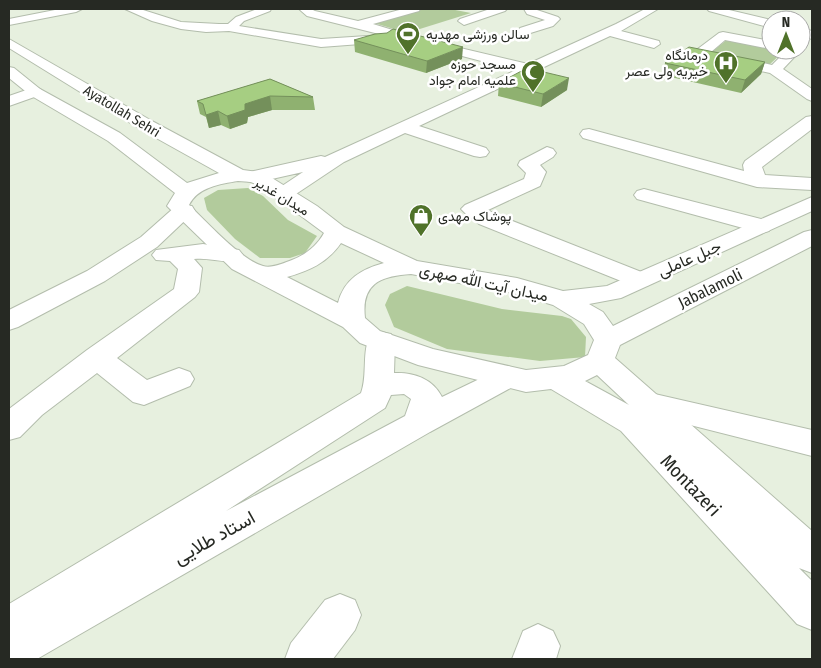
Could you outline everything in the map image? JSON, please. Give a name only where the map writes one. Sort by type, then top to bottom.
[{"type":"street","points":[[9,22],[76,9]]},
{"type":"street","points":[[131,9],[157,20],[190,28],[234,27],[234,29],[321,43],[400,36]]},
{"type":"street","points":[[234,27],[232,25],[240,19],[266,9]]},
{"type":"street","points":[[304,9],[311,14],[359,24],[529,69]]},
{"type":"street","points":[[359,24],[415,9]]},
{"type":"street","points":[[464,21],[501,9]]},
{"type":"street","points":[[524,32],[549,23],[554,19],[531,12],[529,9]]},
{"type":"street","points":[[283,194],[337,158],[609,32],[653,9]]},
{"type":"street","points":[[714,9],[761,16]]},
{"type":"street","points":[[157,20],[178,12]]},
{"type":"street","points":[[742,13],[761,20]]},
{"type":"street","points":[[724,33],[742,13]]},
{"type":"street","points":[[283,38],[329,18]]},
{"type":"street","points":[[609,32],[654,44]]},
{"type":"street","points":[[761,43],[723,36],[700,54],[775,70],[812,96]]},
{"type":"street","name":"Ayatollah Sehri","points":[[9,43],[202,156],[246,176]]},
{"type":"street","points":[[775,70],[784,60]]},
{"type":"street","name":"Ayatollah Sehri","points":[[9,71],[35,92],[114,137],[158,169],[185,201]]},
{"type":"street","points":[[9,102],[35,92]]},
{"type":"street","points":[[756,181],[752,165],[808,122],[812,121]]},
{"type":"street","points":[[404,127],[480,152]]},
{"type":"street","points":[[589,134],[756,181],[790,181],[812,184]]},
{"type":"street","points":[[547,153],[528,165],[536,172],[533,182],[472,209],[487,219],[640,280]]},
{"type":"street","points":[[158,169],[175,172],[193,170],[202,163],[202,156]]},
{"type":"street","points":[[246,176],[337,158]]},
{"type":"street","name":"میدان غدیر","points":[[96,276],[149,242],[196,186],[212,179],[246,176],[283,194],[336,232],[411,267]]},
{"type":"street","points":[[644,195],[761,226]]},
{"type":"street","points":[[185,201],[231,255],[242,265],[352,321],[370,337],[428,358],[526,381],[569,376],[604,351]]},
{"type":"street","name":"جبل عاملی","points":[[562,299],[612,293],[812,202]]},
{"type":"street","points":[[261,274],[285,270],[310,262],[330,245],[336,232]]},
{"type":"street","name":"Jabalamoli","points":[[604,351],[649,318],[812,237]]},
{"type":"street","points":[[9,321],[96,276],[154,256],[203,251],[231,255]]},
{"type":"street","points":[[9,428],[31,407],[186,292],[190,268],[176,254]]},
{"type":"street","name":"میدان آیت الله صهری","points":[[352,321],[351,302],[358,285],[375,273],[395,268],[411,267],[518,286],[562,299],[594,318],[604,351]]},
{"type":"street","points":[[381,341],[379,386],[401,383],[418,386],[427,397],[419,423]]},
{"type":"street","name":"Montazeri","points":[[604,351],[646,403],[812,555]]},
{"type":"street","points":[[97,357],[144,394],[179,379]]},
{"type":"street","name":"استاد طلایی","points":[[9,651],[419,423],[508,377]]},
{"type":"street","name":"Montazeri","points":[[556,378],[632,422],[812,610]]},
{"type":"street","name":"استاد طلایی","points":[[9,628],[374,400],[379,386]]},
{"type":"street","points":[[646,403],[812,443]]},
{"type":"street","points":[[307,659],[340,615]]},
{"type":"green space","points":[[424,9],[450,9],[471,13],[407,33],[371,22]]},
{"type":"green space","points":[[728,39],[761,45],[761,60],[774,60],[769,65],[709,54]]},
{"type":"green space","points":[[248,188],[263,196],[288,220],[317,236],[305,253],[290,258],[260,258],[235,239],[207,210],[204,198],[218,190]]},
{"type":"green space","points":[[407,286],[502,309],[562,316],[571,319],[586,337],[585,357],[540,361],[447,349],[394,327],[385,305],[390,294]]},
{"type":"building","points":[[393,29],[463,47],[427,61],[354,40],[375,34],[387,33]]},
{"type":"building","points":[[689,47],[765,62],[745,80],[665,63]]},
{"type":"building","points":[[527,68],[569,78],[543,94],[499,83]]},
{"type":"building","points":[[270,79],[313,97],[270,96],[245,104],[245,110],[227,116],[218,111],[206,115],[203,104],[197,101]]},
{"type":"place","name":"سالن ورزشی مهدیه","points":[[408,55]]},
{"type":"place","name":"درمانگاه خیریه ولی عصر","points":[[726,84]]},
{"type":"place","name":"مسجد حوزه علمیه امام جواد","points":[[533,93]]},
{"type":"place","name":"پوشاک مهدی","points":[[421,237]]}]
